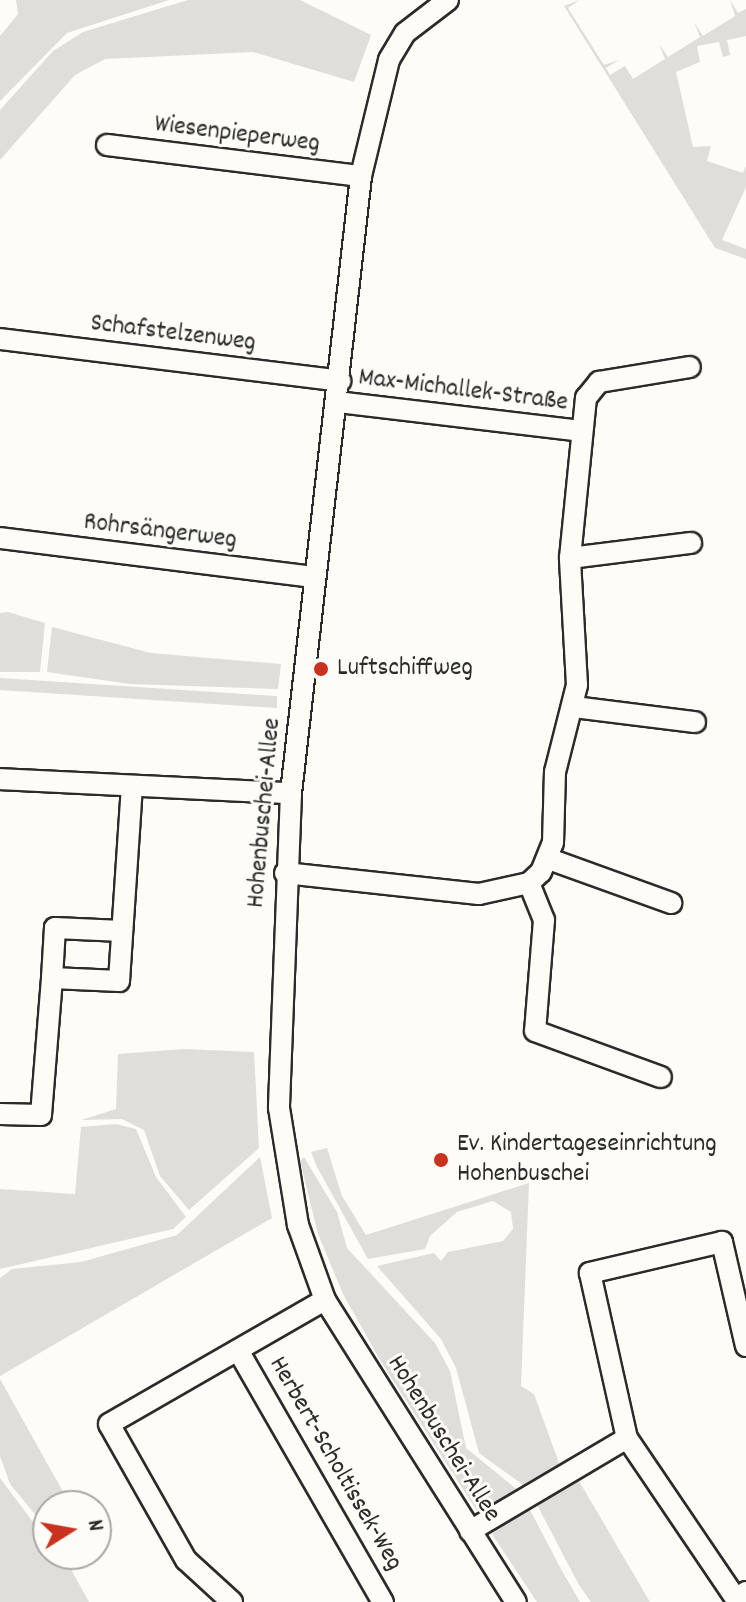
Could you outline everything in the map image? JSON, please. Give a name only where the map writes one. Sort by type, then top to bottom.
[{"type":"street","name":"Hohenbuschei-Allee","points":[[448,0],[405,33],[389,60],[361,176],[291,793],[285,873],[282,1146],[298,1225],[325,1300],[516,1602]]},
{"type":"street","name":"Wiesenpieperweg","points":[[107,145],[361,176]]},
{"type":"street","name":"Schafstelzenweg","points":[[0,339],[339,391]]},
{"type":"street","name":"Max-Michallek-Straße","points":[[529,883],[549,859],[556,826],[555,772],[574,707],[578,627],[570,558],[586,398],[599,382],[690,367]]},
{"type":"street","name":"Max-Michallek-Straße","points":[[339,391],[581,431]]},
{"type":"street","name":"Rohrsängerweg","points":[[0,538],[314,577]]},
{"type":"street","points":[[570,558],[691,543]]},
{"type":"street","points":[[574,707],[695,722]]},
{"type":"street","points":[[0,779],[291,793]]},
{"type":"street","points":[[52,978],[119,981],[132,787]]},
{"type":"street","points":[[549,859],[671,903]]},
{"type":"street","points":[[285,873],[450,893],[529,883],[544,920],[535,1031],[661,1077]]},
{"type":"street","points":[[0,1114],[41,1115],[55,928],[122,931]]},
{"type":"street","points":[[746,1346],[722,1242],[590,1273],[627,1438],[736,1599],[746,1592]]},
{"type":"street","name":"Herbert-Scholtissek-Weg","points":[[232,1602],[186,1560],[109,1424],[325,1300]]},
{"type":"street","name":"Herbert-Scholtissek-Weg","points":[[239,1352],[383,1602]]},
{"type":"street","points":[[470,1531],[627,1438]]},
{"type":"shaded area","points":[[16,0],[169,0],[67,33],[0,101],[0,36],[18,14]]},
{"type":"shaded area","points":[[188,0],[300,0],[371,35],[354,82],[253,52],[105,59],[75,75],[0,160],[0,110],[53,51],[83,32]]},
{"type":"shaded area","points":[[580,0],[568,8],[604,65],[619,60],[606,68],[610,75],[625,66],[633,79],[665,59],[659,44],[668,57],[700,37],[694,22],[703,36],[735,16],[730,0],[738,13],[746,9],[746,36],[727,40],[730,55],[723,57],[719,42],[697,46],[700,62],[676,72],[693,147],[711,146],[707,161],[743,173],[746,166],[746,187],[722,240],[746,249],[746,259],[715,248],[564,6]]},
{"type":"shaded area","points":[[8,612],[45,623],[40,672],[0,672],[0,613]]},
{"type":"shaded area","points":[[52,627],[151,653],[281,664],[278,689],[130,684],[47,672]]},
{"type":"shaded area","points":[[0,678],[277,696],[277,708],[0,690]]},
{"type":"shaded area","points":[[184,1049],[254,1052],[259,1148],[189,1210],[160,1176],[144,1130],[122,1119],[81,1120],[116,1109],[118,1054]]},
{"type":"shaded area","points":[[116,1124],[136,1129],[156,1177],[186,1217],[173,1229],[0,1269],[0,1189],[75,1194],[81,1127]]},
{"type":"shaded area","points":[[327,1148],[342,1196],[366,1235],[529,1183],[521,1386],[534,1394],[560,1466],[526,1487],[479,1453],[456,1368],[441,1339],[377,1266],[434,1253],[441,1261],[448,1252],[503,1241],[513,1229],[511,1212],[493,1201],[457,1212],[430,1236],[425,1249],[368,1259],[311,1152]]},
{"type":"shaded area","points":[[260,1157],[272,1218],[0,1376],[0,1278],[12,1269],[81,1262],[177,1235]]},
{"type":"shaded area","points":[[304,1157],[337,1212],[347,1248],[435,1343],[450,1371],[466,1448],[520,1492],[485,1513],[477,1511],[380,1360],[343,1294],[318,1234],[300,1161]]},
{"type":"shaded area","points":[[0,1379],[62,1490],[32,1490],[32,1511],[10,1484],[0,1456]]},
{"type":"shaded area","points":[[576,1476],[650,1602],[591,1602],[579,1585],[535,1501]]},
{"type":"shaded area","points":[[0,1478],[32,1521],[32,1570],[71,1570],[89,1602],[0,1602]]},
{"type":"shaded area","points":[[528,1506],[580,1602],[537,1602],[492,1534]]},
{"type":"place","name":"Luftschiffweg","points":[[321,669]]},
{"type":"place","name":"Ev. Kindertageseinrichtung Hohenbuschei","points":[[441,1160]]}]
